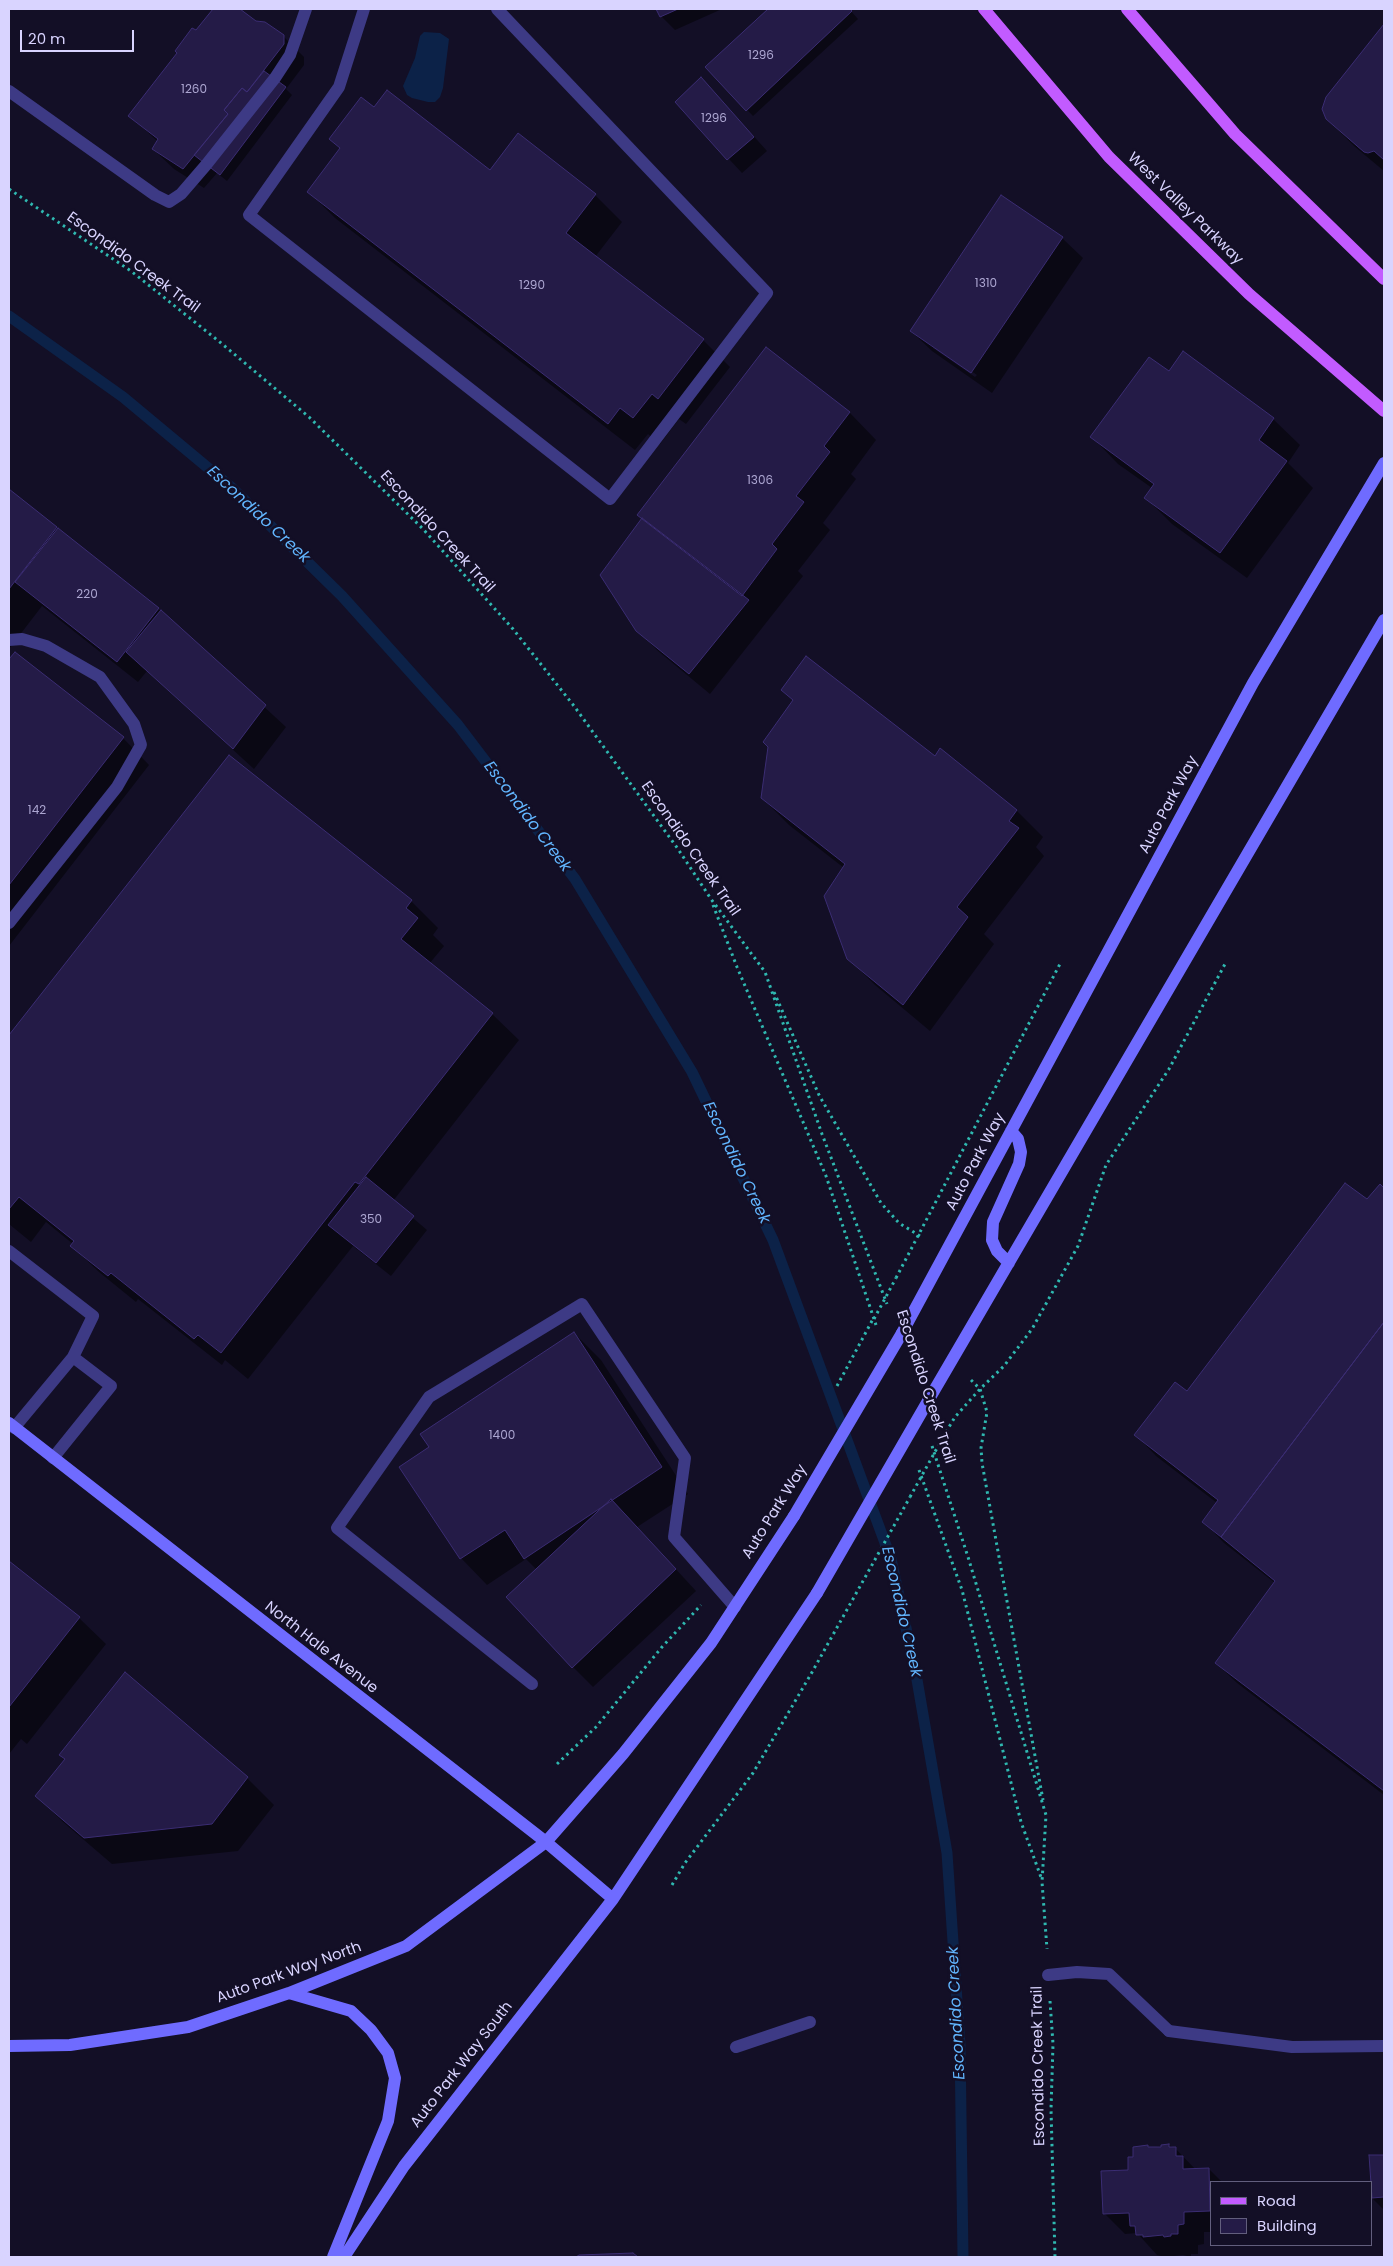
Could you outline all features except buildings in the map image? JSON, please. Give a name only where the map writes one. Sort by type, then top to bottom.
[{"type":"main road","name":"West Valley Parkway","points":[[984,9],[1109,158],[1249,294],[1384,411]]},
{"type":"main road","points":[[1127,9],[1235,134],[1384,279]]},
{"type":"main road","name":"Auto Park Way","points":[[546,1842],[623,1754],[711,1643],[794,1516],[902,1332],[1253,683],[1384,463]]},
{"type":"main road","points":[[613,1899],[817,1593],[1384,620]]},
{"type":"main road","points":[[1009,1263],[997,1251],[992,1240],[993,1222],[1019,1164],[1021,1152],[1018,1139],[1011,1132]]},
{"type":"main road","name":"North Hale Avenue","points":[[11,1425],[546,1842],[613,1899]]},
{"type":"main road","name":"Auto Park Way North","points":[[9,2046],[70,2045],[188,2027],[289,1993],[406,1946],[546,1842]]},
{"type":"main road","name":"Auto Park Way South","points":[[344,2257],[404,2166],[613,1899]]},
{"type":"main road","points":[[289,1993],[351,2011],[371,2030],[388,2052],[395,2078],[388,2121],[333,2257]]},
{"type":"street","points":[[9,91],[155,195],[169,202],[181,194],[206,165],[274,78],[290,55],[306,9]]},
{"type":"street","points":[[364,9],[339,87],[249,214],[610,498],[767,293],[497,9]]},
{"type":"street","points":[[9,640],[22,639],[46,646],[100,677],[134,724],[141,745],[117,787],[9,924]]},
{"type":"street","points":[[9,1251],[93,1316],[73,1357],[11,1425]]},
{"type":"street","points":[[532,1684],[336,1528],[429,1397],[582,1304],[685,1458],[674,1537],[734,1607]]},
{"type":"street","points":[[54,1458],[111,1386],[73,1357]]},
{"type":"street","points":[[1048,1975],[1077,1972],[1109,1974],[1169,2031],[1292,2047],[1384,2046]]},
{"type":"street","points":[[736,2047],[810,2022]]},
{"type":"path","name":"Escondido Creek Trail","points":[[9,189],[131,271],[309,417],[423,529],[513,629],[574,706],[765,972],[819,1095],[881,1203],[899,1223],[944,1254]]},
{"type":"path","points":[[841,1379],[919,1235],[1060,962]]},
{"type":"path","points":[[672,1885],[684,1863],[753,1773],[955,1417],[980,1388],[1004,1366],[1032,1329],[1078,1246],[1106,1165],[1169,1069],[1225,964]]},
{"type":"path","name":"Escondido Creek Trail","points":[[765,972],[822,1134],[888,1308]]},
{"type":"path","name":"Escondido Creek Trail","points":[[952,1361],[980,1388],[987,1412],[981,1448],[982,1463],[1046,1815],[1042,1882],[1053,2044],[1051,2109],[1055,2257]]},
{"type":"path","name":"Escondido Creek Trail","points":[[930,1436],[1046,1815]]},
{"type":"water","points":[[424,32],[440,33],[449,39],[443,88],[440,97],[435,102],[412,98],[407,95],[403,86],[415,58],[420,36]]},
{"type":"waterway","name":"Escondido Creek","points":[[9,316],[123,397],[231,487],[342,596],[458,725],[575,879],[692,1072],[773,1240],[891,1559],[916,1674],[947,1853],[960,2045],[963,2257]]}]
